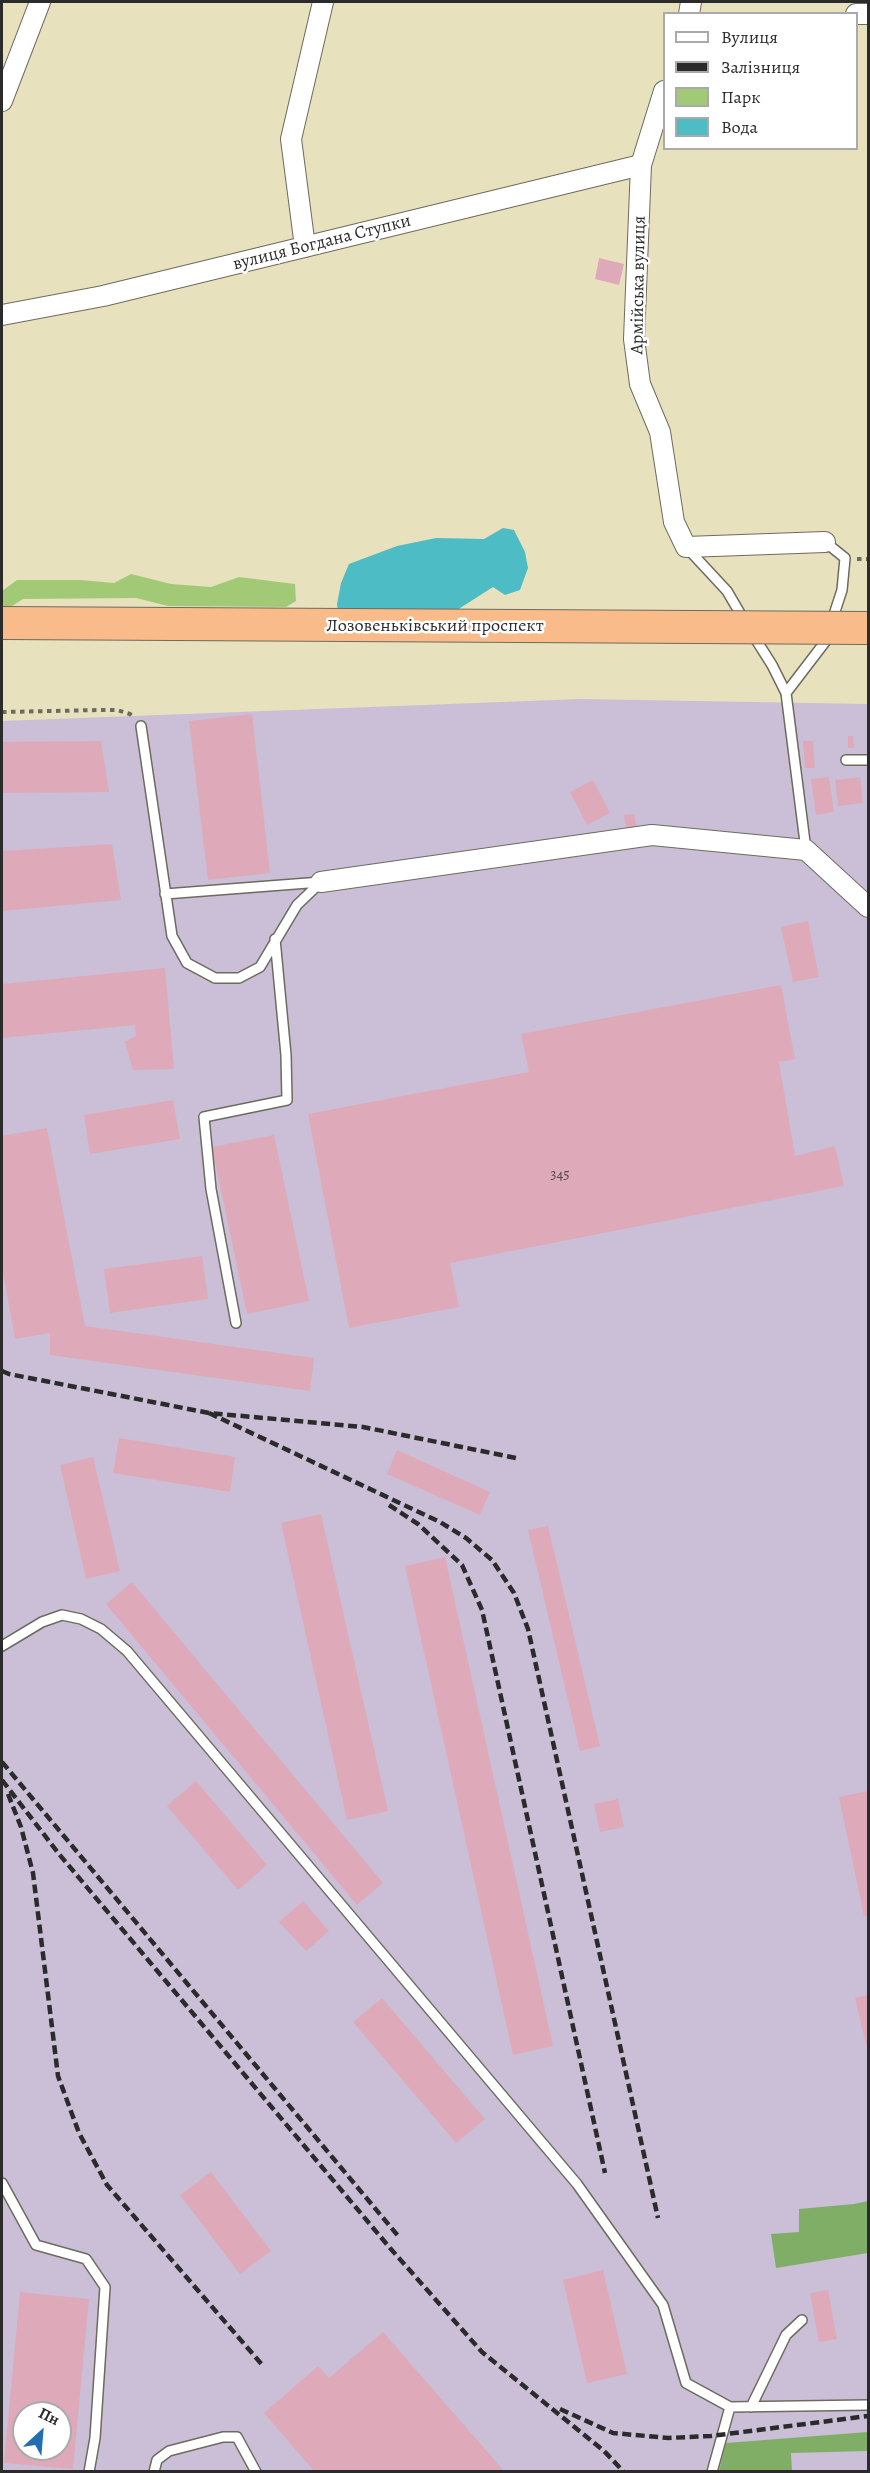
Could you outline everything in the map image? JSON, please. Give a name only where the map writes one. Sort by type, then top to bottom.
[{"type":"highway","name":"Лозовеньківський проспект","points":[[2,623],[868,628]]},
{"type":"street","points":[[2,101],[40,2]]},
{"type":"street","points":[[306,247],[291,139],[323,2]]},
{"type":"street","name":"Армійська вулиця","points":[[663,94],[641,165],[634,339],[640,384],[660,432],[674,522],[686,547]]},
{"type":"street","name":"вулиця Богдана Ступки","points":[[2,315],[103,296],[641,165]]},
{"type":"street","points":[[686,547],[825,542]]},
{"type":"street","points":[[321,882],[652,835],[806,850],[868,907]]},
{"type":"lane","points":[[786,693],[825,642],[842,590],[845,558],[825,542]]},
{"type":"lane","points":[[686,547],[727,591],[772,665],[786,693],[806,850]]},
{"type":"lane","points":[[141,726],[172,936],[187,963],[215,978],[239,978],[260,967],[297,905],[321,882]]},
{"type":"lane","points":[[846,760],[868,760]]},
{"type":"lane","points":[[165,894],[321,882]]},
{"type":"lane","points":[[236,1323],[211,1189],[204,1117],[287,1100],[286,1054],[275,939]]},
{"type":"lane","points":[[2,1646],[42,1622],[62,1615],[81,1619],[101,1629],[127,1651],[577,2184],[663,2305],[686,2383],[730,2407],[868,2405]]},
{"type":"lane","points":[[2,2183],[36,2245],[86,2259],[105,2287],[95,2438],[89,2472]]},
{"type":"lane","points":[[751,2407],[786,2335],[802,2320]]},
{"type":"lane","points":[[712,2472],[730,2407]]},
{"type":"lane","points":[[154,2472],[157,2460],[168,2451],[223,2437],[237,2437],[256,2472]]},
{"type":"path","points":[[2,712],[117,710],[130,714],[141,726]]},
{"type":"shaded area","points":[[581,699],[868,704],[868,2471],[2,2471],[2,721]]},
{"type":"green space","points":[[131,574],[171,584],[211,587],[239,577],[295,584],[296,601],[286,607],[168,606],[136,598],[23,599],[6,610],[2,637],[2,591],[17,580],[81,580],[114,583]]},
{"type":"green space","points":[[868,2201],[868,2253],[776,2268],[771,2234],[799,2232],[799,2209]]},
{"type":"green space","points":[[868,2432],[868,2451],[791,2453],[792,2471],[719,2471],[726,2443]]},
{"type":"water","points":[[503,528],[514,530],[525,552],[528,568],[520,590],[505,595],[493,587],[443,619],[421,639],[373,641],[341,639],[337,604],[341,583],[349,564],[397,546],[436,538],[484,539]]},
{"type":"building","points":[[599,258],[624,264],[619,285],[595,279]]},
{"type":"building","points":[[252,714],[270,873],[208,880],[189,721]]},
{"type":"building","points":[[848,736],[853,736],[854,748],[848,748]]},
{"type":"building","points":[[101,741],[109,792],[2,793],[2,742]]},
{"type":"building","points":[[803,741],[813,741],[815,768],[805,768]]},
{"type":"building","points":[[829,777],[834,812],[816,815],[811,779]]},
{"type":"building","points":[[860,777],[863,803],[838,806],[835,780]]},
{"type":"building","points":[[593,780],[610,813],[587,825],[570,792]]},
{"type":"building","points":[[634,814],[637,829],[627,831],[624,815]]},
{"type":"building","points":[[112,844],[121,900],[2,911],[2,851]]},
{"type":"building","points":[[808,921],[819,977],[793,982],[781,927]]},
{"type":"building","points":[[165,968],[174,1069],[133,1070],[125,1042],[136,1036],[135,1025],[2,1038],[2,984]]},
{"type":"building","points":[[781,985],[795,1059],[779,1062],[795,1156],[835,1146],[844,1186],[450,1263],[459,1307],[349,1328],[308,1114],[529,1072],[521,1034]]},
{"type":"building","points":[[173,1100],[180,1139],[90,1154],[84,1115]]},
{"type":"building","points":[[47,1128],[85,1326],[314,1358],[310,1391],[50,1355],[50,1333],[15,1339],[2,1267],[2,1136]]},
{"type":"building","points":[[274,1135],[309,1301],[247,1314],[212,1147]]},
{"type":"building","points":[[202,1256],[208,1299],[110,1313],[104,1269]]},
{"type":"building","points":[[119,1438],[235,1457],[230,1492],[113,1473]]},
{"type":"building","points":[[397,1450],[490,1492],[480,1515],[387,1474]]},
{"type":"building","points":[[93,1457],[120,1571],[86,1579],[60,1465]]},
{"type":"building","points":[[321,1514],[388,1811],[347,1820],[281,1523]]},
{"type":"building","points":[[548,1526],[600,1746],[580,1751],[528,1530]]},
{"type":"building","points":[[445,1557],[553,2046],[513,2055],[405,1566]]},
{"type":"building","points":[[132,1582],[383,1883],[357,1905],[106,1604]]},
{"type":"building","points":[[196,1781],[267,1865],[238,1890],[167,1806]]},
{"type":"building","points":[[868,1791],[868,1915],[864,1916],[839,1797]]},
{"type":"building","points":[[618,1799],[624,1827],[600,1832],[594,1804]]},
{"type":"building","points":[[303,1901],[329,1931],[306,1951],[279,1922]]},
{"type":"building","points":[[868,1995],[868,2052],[855,1998]]},
{"type":"building","points":[[382,1998],[485,2119],[456,2143],[353,2022]]},
{"type":"building","points":[[211,2172],[271,2251],[240,2274],[180,2195]]},
{"type":"building","points":[[603,2270],[627,2374],[587,2383],[563,2280]]},
{"type":"building","points":[[828,2290],[837,2339],[819,2342],[810,2293]]},
{"type":"building","points":[[20,2292],[89,2299],[73,2469],[4,2463]]},
{"type":"building","points":[[383,2332],[505,2472],[315,2472],[264,2413],[318,2366],[329,2378]]},
{"type":"railway","points":[[2,1371],[209,1413],[363,1427],[516,1458]]},
{"type":"railway","points":[[209,1413],[440,1522],[466,1538],[492,1560],[514,1593],[528,1629],[658,2218]]},
{"type":"railway","points":[[389,1505],[418,1524],[462,1565],[482,1610],[605,2173]]},
{"type":"railway","points":[[2,1762],[399,2237]]},
{"type":"railway","points":[[2,1780],[59,1854],[390,2248],[482,2352],[604,2451],[624,2472]]},
{"type":"railway","points":[[8,1794],[21,1827],[33,1873],[58,2076],[79,2133],[107,2185],[264,2367]]},
{"type":"railway","points":[[560,2409],[613,2433],[668,2438],[711,2436],[868,2416]]}]
